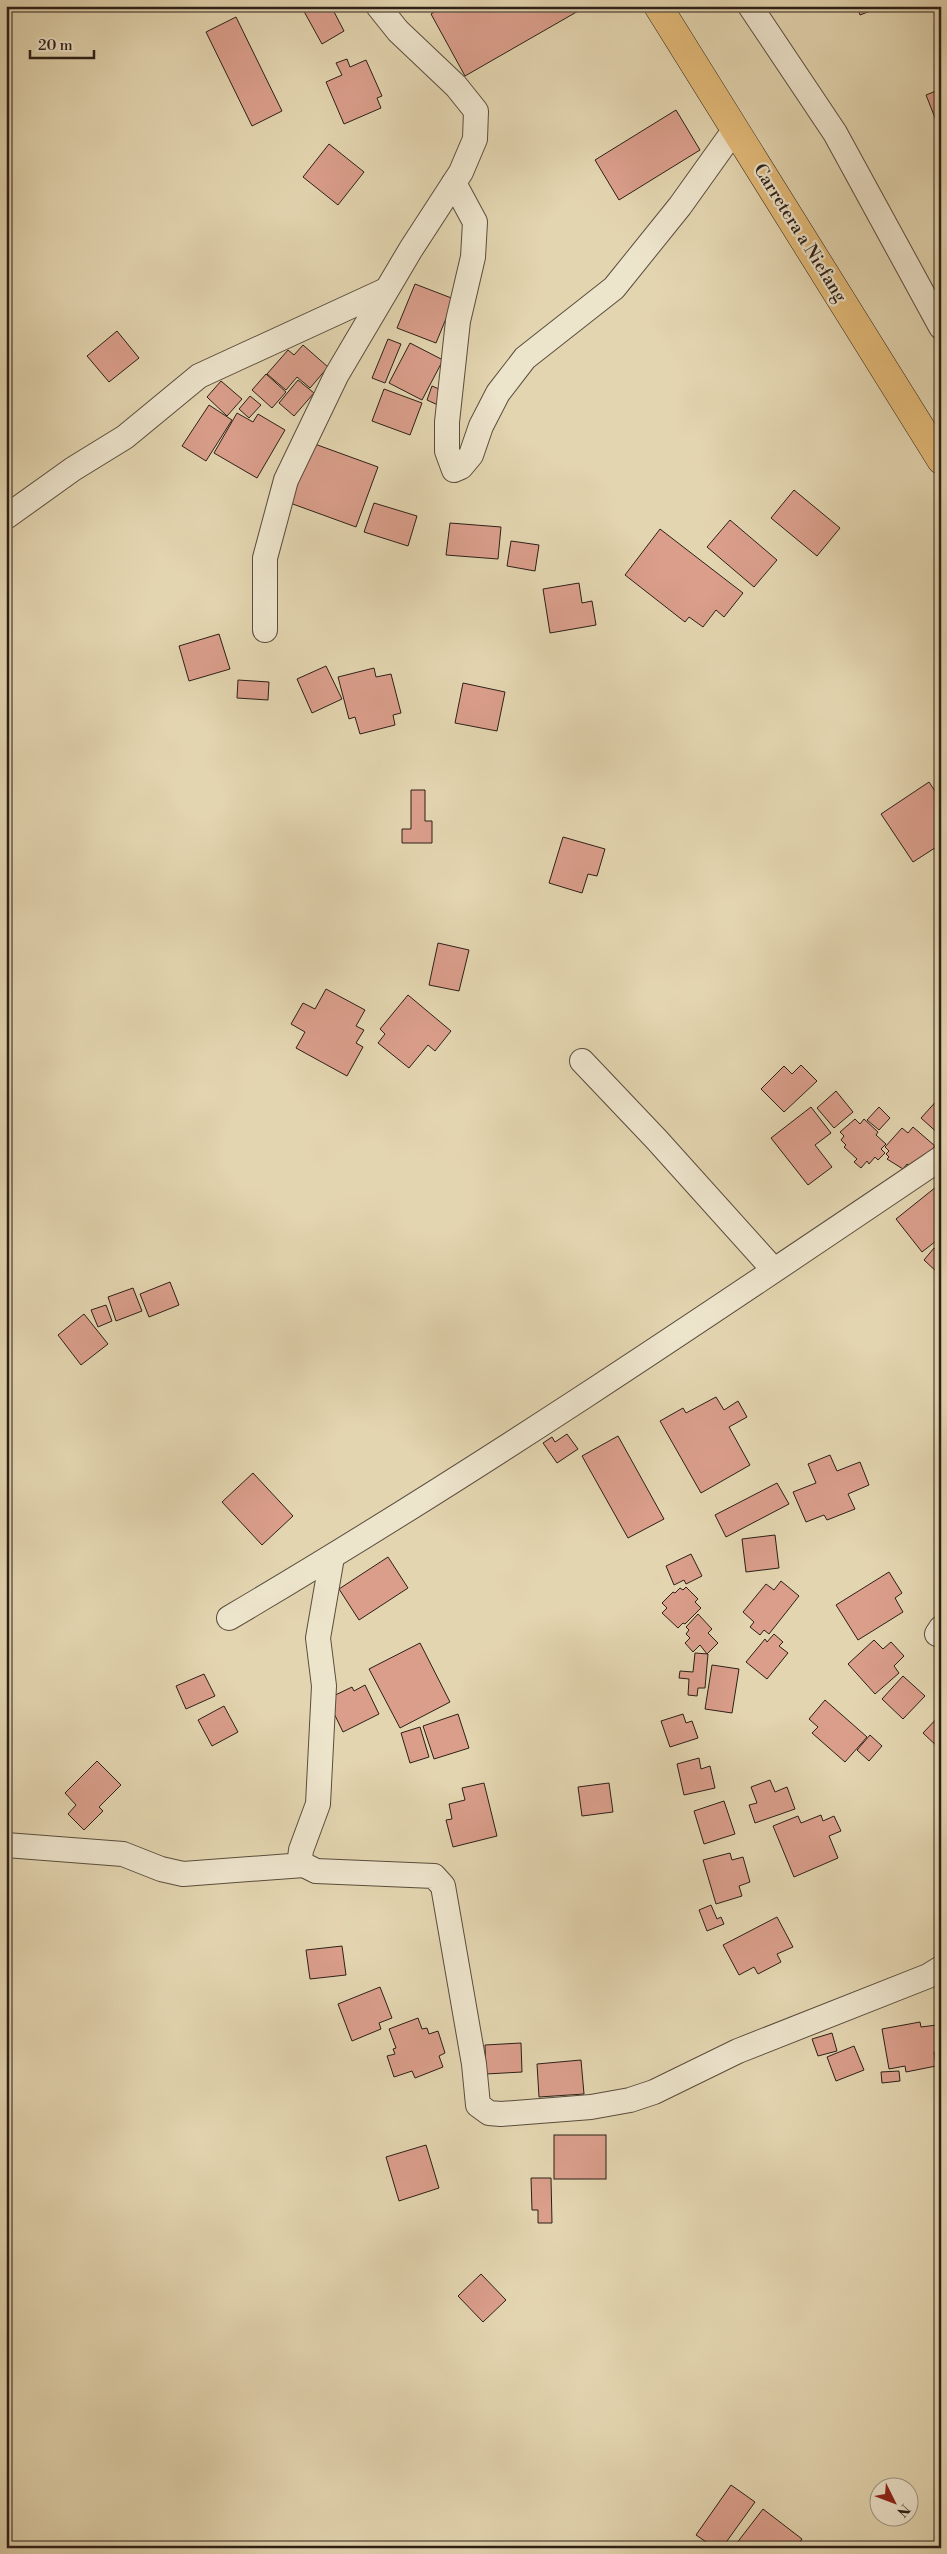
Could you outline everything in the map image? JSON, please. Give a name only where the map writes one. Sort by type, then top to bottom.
[{"type":"main road","name":"Carretera a Niefang","points":[[658,6],[941,460]]},
{"type":"street","points":[[265,630],[265,558],[286,480],[336,376],[386,290],[454,183],[475,139],[476,112],[456,86],[398,31],[378,6]]},
{"type":"street","points":[[750,6],[835,133],[941,327]]},
{"type":"street","points":[[454,183],[475,222],[472,257],[458,321],[447,422],[447,451],[454,470],[461,467],[471,455],[481,426],[498,394],[525,358],[614,288],[680,206],[735,129]]},
{"type":"street","points":[[6,517],[73,469],[126,437],[199,376],[386,290]]},
{"type":"street","points":[[582,1061],[657,1140],[773,1269]]},
{"type":"street","points":[[229,1618],[332,1556],[718,1308],[773,1269],[941,1158]]},
{"type":"street","points":[[332,1556],[318,1638],[324,1686],[318,1804],[301,1850],[300,1858],[304,1864],[316,1871],[434,1876],[439,1879],[443,1886],[474,2064],[478,2105],[489,2113],[501,2114],[591,2107],[630,2100],[654,2092],[738,2051],[928,1976],[941,1968]]},
{"type":"street","points":[[6,1845],[123,1854],[161,1870],[183,1874],[304,1864]]},
{"type":"building","points":[[301,6],[331,6],[344,31],[322,44]]},
{"type":"building","points":[[444,6],[587,6],[465,76],[431,14]]},
{"type":"building","points":[[857,6],[883,6],[860,15]]},
{"type":"building","points":[[236,17],[282,111],[252,126],[206,32]]},
{"type":"building","points":[[347,59],[350,67],[366,60],[382,96],[377,98],[381,108],[344,124],[326,82],[342,75],[336,63]]},
{"type":"building","points":[[941,89],[941,133],[926,95]]},
{"type":"building","points":[[676,110],[700,150],[619,200],[595,160]]},
{"type":"building","points":[[329,144],[364,172],[338,205],[303,177]]},
{"type":"building","points":[[415,284],[454,299],[436,343],[397,328]]},
{"type":"building","points":[[117,331],[139,358],[109,382],[87,356]]},
{"type":"building","points":[[388,339],[401,344],[385,383],[372,378]]},
{"type":"building","points":[[410,343],[443,360],[422,400],[389,383]]},
{"type":"building","points":[[303,345],[328,367],[310,388],[297,377],[286,390],[267,374],[288,350],[294,355]]},
{"type":"building","points":[[266,374],[286,392],[272,408],[252,390]]},
{"type":"building","points":[[298,380],[314,393],[294,416],[279,403]]},
{"type":"building","points":[[221,381],[242,399],[227,416],[207,397]]},
{"type":"building","points":[[432,386],[446,392],[440,406],[427,400]]},
{"type":"building","points":[[384,389],[422,403],[410,435],[372,421]]},
{"type":"building","points":[[250,396],[261,405],[249,418],[239,409]]},
{"type":"building","points":[[209,405],[232,420],[206,461],[182,446]]},
{"type":"building","points":[[237,413],[253,422],[258,414],[285,430],[257,478],[214,453]]},
{"type":"building","points":[[312,443],[378,467],[356,527],[290,503]]},
{"type":"building","points":[[794,490],[840,528],[817,556],[771,518]]},
{"type":"building","points":[[374,503],[417,516],[408,546],[364,532]]},
{"type":"building","points":[[730,520],[777,560],[754,587],[707,547]]},
{"type":"building","points":[[450,523],[501,527],[498,559],[446,555]]},
{"type":"building","points":[[660,529],[743,593],[724,617],[716,610],[703,627],[689,617],[685,622],[625,575]]},
{"type":"building","points":[[511,541],[539,545],[535,571],[507,566]]},
{"type":"building","points":[[579,583],[582,603],[592,601],[596,625],[550,633],[543,589]]},
{"type":"building","points":[[219,634],[230,669],[189,681],[179,646]]},
{"type":"building","points":[[326,666],[342,699],[312,713],[297,679]]},
{"type":"building","points":[[374,668],[376,677],[391,674],[401,713],[393,715],[395,725],[360,734],[355,717],[349,719],[338,677]]},
{"type":"building","points":[[238,680],[269,682],[268,700],[237,698]]},
{"type":"building","points":[[463,683],[505,692],[497,731],[455,723]]},
{"type":"building","points":[[929,782],[941,800],[941,844],[913,862],[881,814]]},
{"type":"building","points":[[411,790],[425,790],[425,821],[432,821],[432,843],[402,843],[402,829],[411,829]]},
{"type":"building","points":[[563,837],[605,849],[597,876],[588,874],[582,893],[549,883]]},
{"type":"building","points":[[438,943],[469,950],[459,991],[429,985]]},
{"type":"building","points":[[326,989],[365,1010],[356,1026],[364,1030],[356,1043],[363,1047],[347,1076],[296,1048],[305,1032],[291,1024],[303,1003],[315,1009]]},
{"type":"building","points":[[408,995],[451,1031],[435,1051],[428,1045],[409,1068],[378,1043],[385,1034],[380,1029]]},
{"type":"building","points":[[801,1065],[817,1081],[784,1112],[761,1089],[784,1066],[792,1074]]},
{"type":"building","points":[[836,1091],[853,1112],[834,1128],[817,1108]]},
{"type":"building","points":[[941,1097],[941,1136],[921,1118]]},
{"type":"building","points":[[811,1107],[831,1133],[815,1145],[832,1167],[808,1185],[771,1138]]},
{"type":"building","points":[[879,1107],[890,1118],[879,1130],[867,1120]]},
{"type":"building","points":[[855,1119],[860,1124],[864,1119],[878,1132],[876,1135],[886,1144],[881,1149],[885,1153],[878,1160],[875,1157],[869,1164],[867,1161],[861,1168],[854,1162],[857,1159],[844,1147],[846,1145],[841,1140],[844,1136],[840,1132]]},
{"type":"building","points":[[913,1127],[935,1146],[913,1169],[907,1164],[903,1169],[887,1159],[889,1157],[886,1154],[889,1151],[885,1147],[902,1128],[908,1133]]},
{"type":"building","points":[[941,1183],[941,1237],[922,1252],[896,1219]]},
{"type":"building","points":[[934,1248],[941,1254],[941,1267],[937,1272],[924,1260]]},
{"type":"building","points":[[170,1282],[179,1305],[149,1317],[140,1294]]},
{"type":"building","points":[[133,1288],[142,1311],[116,1321],[108,1297]]},
{"type":"building","points":[[106,1305],[112,1321],[98,1327],[91,1310]]},
{"type":"building","points":[[84,1314],[108,1344],[81,1365],[58,1335]]},
{"type":"building","points":[[716,1397],[724,1410],[738,1401],[747,1417],[729,1427],[750,1465],[701,1493],[660,1421],[683,1408],[686,1413]]},
{"type":"building","points":[[567,1434],[578,1449],[557,1463],[543,1443],[552,1437],[555,1442]]},
{"type":"building","points":[[618,1436],[664,1519],[628,1538],[582,1456]]},
{"type":"building","points":[[830,1455],[837,1471],[860,1462],[869,1485],[848,1494],[855,1509],[827,1520],[824,1515],[806,1522],[793,1492],[816,1483],[808,1464]]},
{"type":"building","points":[[253,1473],[293,1516],[262,1545],[222,1502]]},
{"type":"building","points":[[777,1483],[789,1504],[726,1537],[715,1515]]},
{"type":"building","points":[[775,1535],[779,1568],[746,1572],[742,1539]]},
{"type":"building","points":[[691,1554],[702,1576],[686,1584],[684,1580],[674,1585],[666,1566]]},
{"type":"building","points":[[388,1557],[408,1588],[359,1620],[339,1589]]},
{"type":"building","points":[[889,1572],[902,1593],[895,1598],[903,1612],[858,1640],[836,1605]]},
{"type":"building","points":[[781,1581],[799,1596],[769,1634],[764,1630],[760,1635],[750,1627],[754,1622],[743,1612],[766,1584],[774,1590]]},
{"type":"building","points":[[686,1587],[698,1599],[695,1602],[701,1608],[685,1624],[683,1623],[678,1628],[662,1613],[667,1608],[662,1603],[673,1592],[675,1593],[680,1588],[683,1590]]},
{"type":"building","points":[[698,1614],[712,1629],[708,1633],[718,1643],[707,1654],[700,1645],[693,1652],[685,1643],[690,1638],[686,1634],[689,1630],[686,1627]]},
{"type":"building","points":[[774,1634],[783,1642],[779,1646],[788,1653],[767,1679],[746,1662],[765,1639],[767,1642]]},
{"type":"building","points":[[874,1640],[883,1649],[891,1642],[904,1656],[894,1666],[899,1673],[875,1694],[848,1664]]},
{"type":"building","points":[[420,1643],[450,1702],[400,1728],[369,1669]]},
{"type":"building","points":[[695,1653],[708,1654],[705,1688],[698,1688],[697,1696],[688,1695],[689,1679],[679,1678],[680,1671],[693,1672]]},
{"type":"building","points":[[712,1665],[739,1669],[732,1713],[705,1709]]},
{"type":"building","points":[[204,1674],[215,1696],[186,1709],[176,1686]]},
{"type":"building","points":[[903,1676],[925,1696],[903,1719],[882,1699]]},
{"type":"building","points":[[365,1685],[379,1714],[343,1732],[327,1699],[352,1687],[354,1691]]},
{"type":"building","points":[[825,1700],[867,1737],[845,1762],[812,1733],[818,1727],[809,1719]]},
{"type":"building","points":[[224,1706],[238,1732],[212,1746],[198,1720]]},
{"type":"building","points":[[458,1714],[469,1748],[434,1759],[423,1726]]},
{"type":"building","points":[[683,1714],[686,1723],[692,1721],[698,1738],[670,1747],[661,1721]]},
{"type":"building","points":[[941,1714],[941,1750],[923,1733]]},
{"type":"building","points":[[420,1727],[429,1757],[410,1763],[401,1733]]},
{"type":"building","points":[[870,1735],[882,1746],[869,1761],[857,1750]]},
{"type":"building","points":[[699,1758],[701,1769],[710,1766],[715,1788],[684,1795],[677,1764]]},
{"type":"building","points":[[97,1761],[121,1785],[99,1807],[103,1811],[84,1830],[68,1814],[76,1805],[65,1793]]},
{"type":"building","points":[[770,1780],[775,1792],[787,1787],[795,1809],[755,1823],[749,1805],[757,1803],[751,1787]]},
{"type":"building","points":[[484,1783],[497,1836],[453,1847],[446,1820],[452,1819],[449,1804],[465,1800],[462,1788]]},
{"type":"building","points":[[609,1783],[613,1812],[582,1816],[578,1787]]},
{"type":"building","points":[[724,1801],[735,1834],[704,1844],[694,1811]]},
{"type":"building","points":[[821,1815],[823,1821],[834,1816],[841,1831],[829,1836],[838,1858],[794,1877],[773,1826],[798,1816],[801,1823]]},
{"type":"building","points":[[730,1853],[732,1860],[743,1857],[750,1882],[739,1886],[742,1896],[716,1904],[703,1860]]},
{"type":"building","points":[[711,1905],[717,1919],[721,1917],[724,1924],[707,1931],[699,1910]]},
{"type":"building","points":[[777,1917],[793,1947],[777,1954],[781,1962],[758,1974],[754,1967],[739,1975],[723,1945]]},
{"type":"building","points":[[342,1946],[346,1975],[310,1979],[306,1950]]},
{"type":"building","points":[[380,1987],[392,2018],[379,2023],[381,2029],[352,2041],[338,2004]]},
{"type":"building","points":[[418,2018],[422,2029],[427,2028],[429,2034],[438,2031],[445,2053],[439,2056],[443,2067],[415,2078],[412,2071],[394,2077],[387,2056],[395,2054],[393,2049],[396,2048],[389,2029]]},
{"type":"building","points":[[920,2022],[921,2027],[937,2025],[941,2051],[934,2052],[936,2066],[906,2072],[905,2066],[889,2069],[882,2029]]},
{"type":"building","points":[[832,2033],[837,2051],[818,2056],[812,2039]]},
{"type":"building","points":[[521,2043],[522,2072],[486,2074],[485,2045]]},
{"type":"building","points":[[854,2046],[864,2070],[836,2081],[827,2057]]},
{"type":"building","points":[[581,2060],[584,2094],[539,2097],[537,2064]]},
{"type":"building","points":[[941,2062],[941,2076],[940,2076],[938,2063]]},
{"type":"building","points":[[899,2071],[900,2081],[882,2083],[881,2072]]},
{"type":"building","points":[[554,2135],[606,2135],[606,2179],[554,2179]]},
{"type":"building","points":[[426,2145],[439,2188],[399,2201],[386,2157]]},
{"type":"building","points":[[531,2178],[551,2178],[552,2223],[538,2223],[538,2210],[532,2210]]},
{"type":"building","points":[[481,2274],[506,2300],[483,2322],[458,2296]]},
{"type":"building","points":[[731,2485],[755,2502],[722,2548],[715,2548],[696,2535]]},
{"type":"building","points":[[763,2509],[802,2539],[796,2548],[733,2548]]},
{"type":"building","points":[[311,2543],[314,2548],[303,2548]]}]
